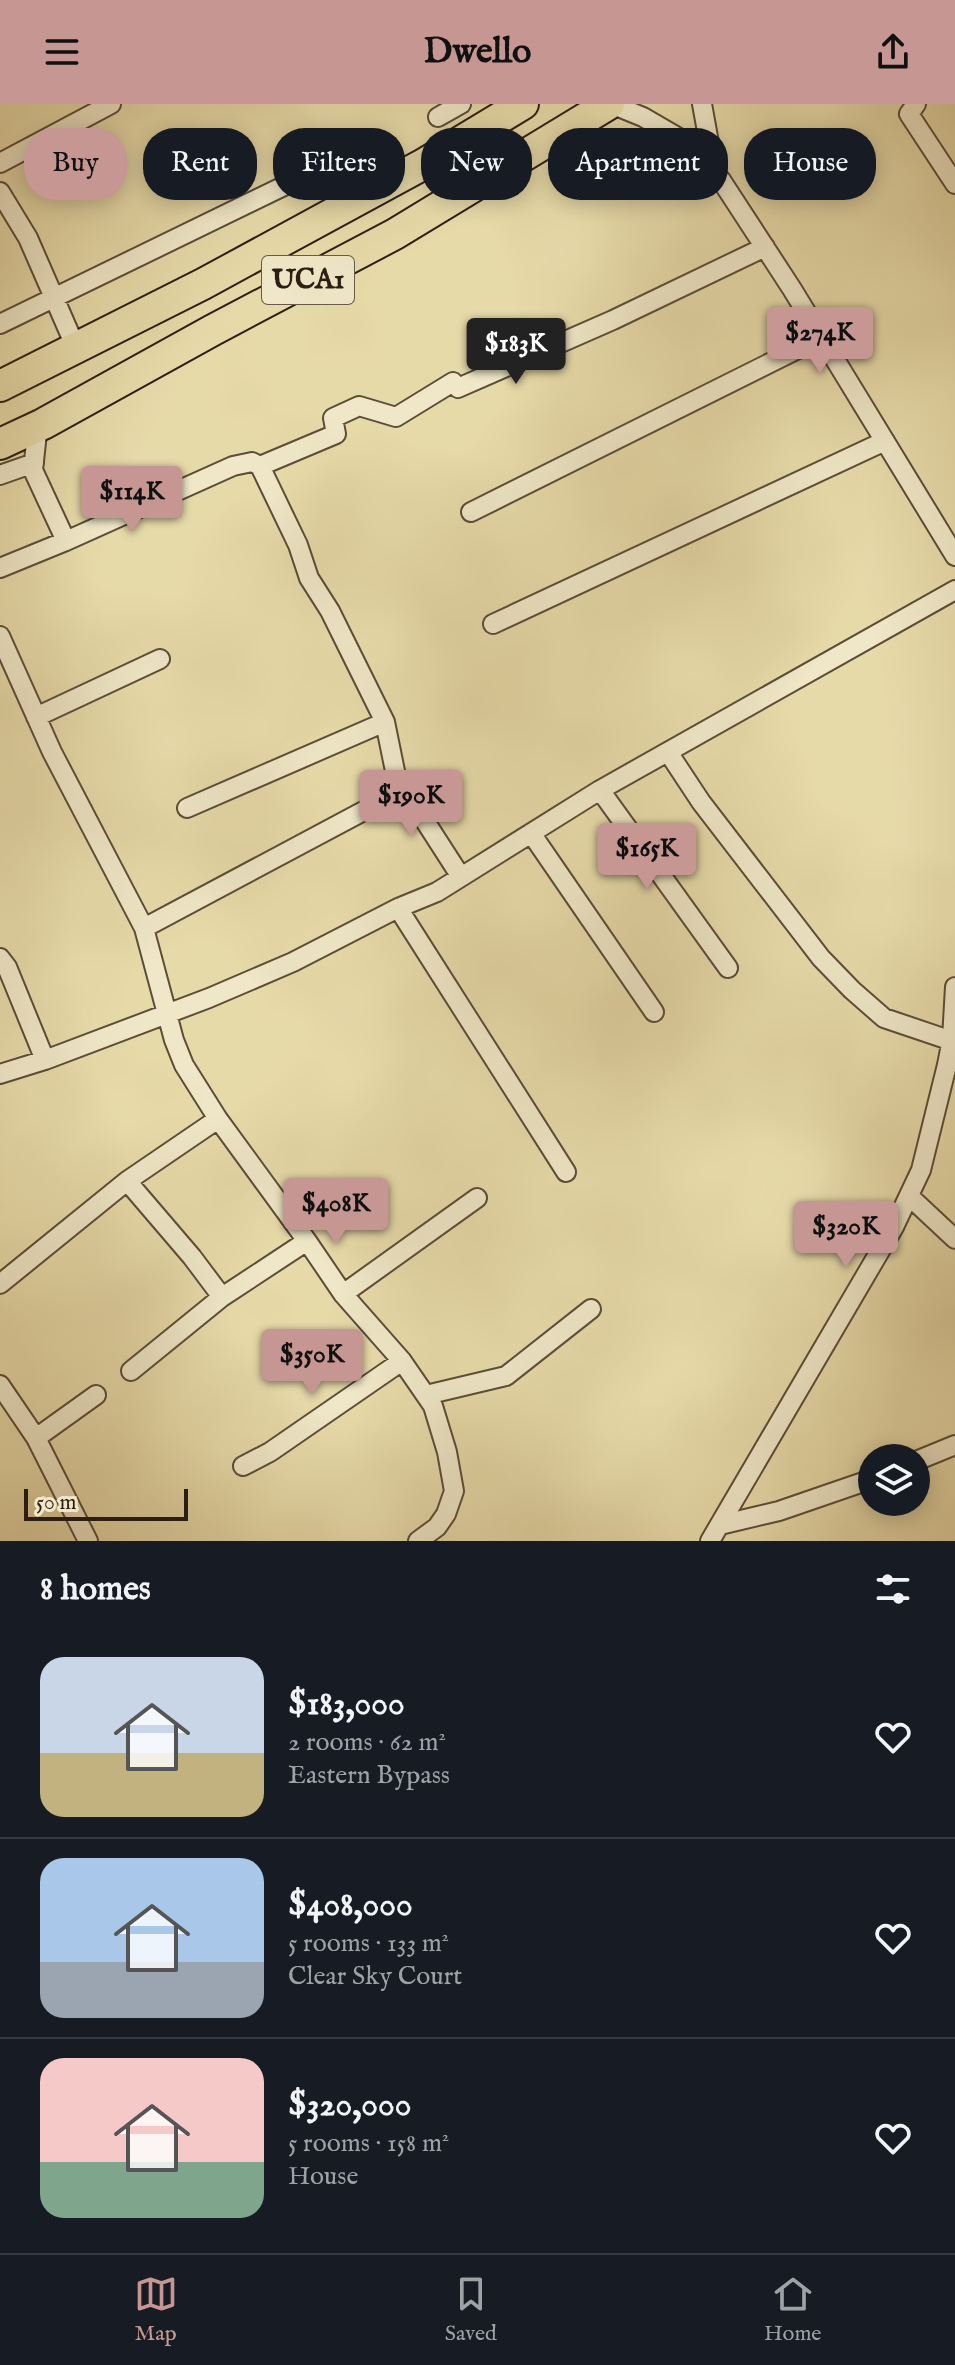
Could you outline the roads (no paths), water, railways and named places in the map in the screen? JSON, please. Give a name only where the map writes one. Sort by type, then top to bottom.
[{"type":"main road","name":"UCA1","points":[[0,386],[203,284],[422,165],[523,104]]},
{"type":"main road","name":"UCA1","points":[[13,438],[395,234],[610,104]]},
{"type":"street","points":[[0,163],[111,104]]},
{"type":"street","points":[[438,117],[461,104]]},
{"type":"street","points":[[610,104],[662,128]]},
{"type":"street","points":[[702,104],[705,128]]},
{"type":"street","points":[[916,104],[909,114],[955,184]]},
{"type":"street","points":[[0,324],[321,168],[334,176],[355,202]]},
{"type":"street","points":[[0,192],[28,238],[76,348]]},
{"type":"street","points":[[728,192],[953,548]]},
{"type":"street","points":[[260,466],[336,434],[333,418],[359,406],[396,417],[453,382],[458,388],[613,320],[765,247]]},
{"type":"street","points":[[471,512],[822,337]]},
{"type":"street","points":[[13,438],[37,433],[33,470],[66,541]]},
{"type":"street","points":[[493,624],[885,441]]},
{"type":"street","points":[[0,568],[233,466],[252,462],[260,466],[298,545],[309,578],[330,611],[385,722],[396,776],[461,877]]},
{"type":"street","points":[[0,475],[34,463]]},
{"type":"street","points":[[0,1074],[167,1014],[293,962],[398,908],[437,892],[600,790],[955,590]]},
{"type":"street","points":[[0,636],[59,766],[144,928],[184,1065],[218,1119],[343,1294],[402,1361],[433,1406],[454,1491],[446,1514],[437,1527],[418,1541]]},
{"type":"street","points":[[36,717],[160,659]]},
{"type":"street","points":[[187,808],[385,722]]},
{"type":"street","points":[[668,752],[701,802],[803,935],[852,990],[884,1018],[954,1040]]},
{"type":"street","points":[[144,928],[378,804],[393,791],[396,776]]},
{"type":"street","points":[[600,790],[728,968]]},
{"type":"street","points":[[531,833],[654,1012]]},
{"type":"street","points":[[398,908],[566,1172]]},
{"type":"street","points":[[0,958],[7,967],[45,1060]]},
{"type":"street","points":[[715,1533],[894,1227],[921,1170],[954,1040],[955,987]]},
{"type":"street","points":[[0,1284],[127,1181],[218,1119]]},
{"type":"street","points":[[127,1181],[222,1297]]},
{"type":"street","points":[[909,1196],[955,1239]]},
{"type":"street","points":[[343,1294],[477,1198]]},
{"type":"street","points":[[131,1371],[222,1297],[307,1241]]},
{"type":"street","points":[[426,1395],[506,1376],[591,1309]]},
{"type":"street","points":[[243,1466],[270,1452],[402,1361]]},
{"type":"street","points":[[0,1385],[36,1438],[88,1541]]},
{"type":"street","points":[[36,1438],[96,1395]]},
{"type":"street","points":[[930,1455],[955,1445]]},
{"type":"street","points":[[715,1533],[858,1484]]}]
